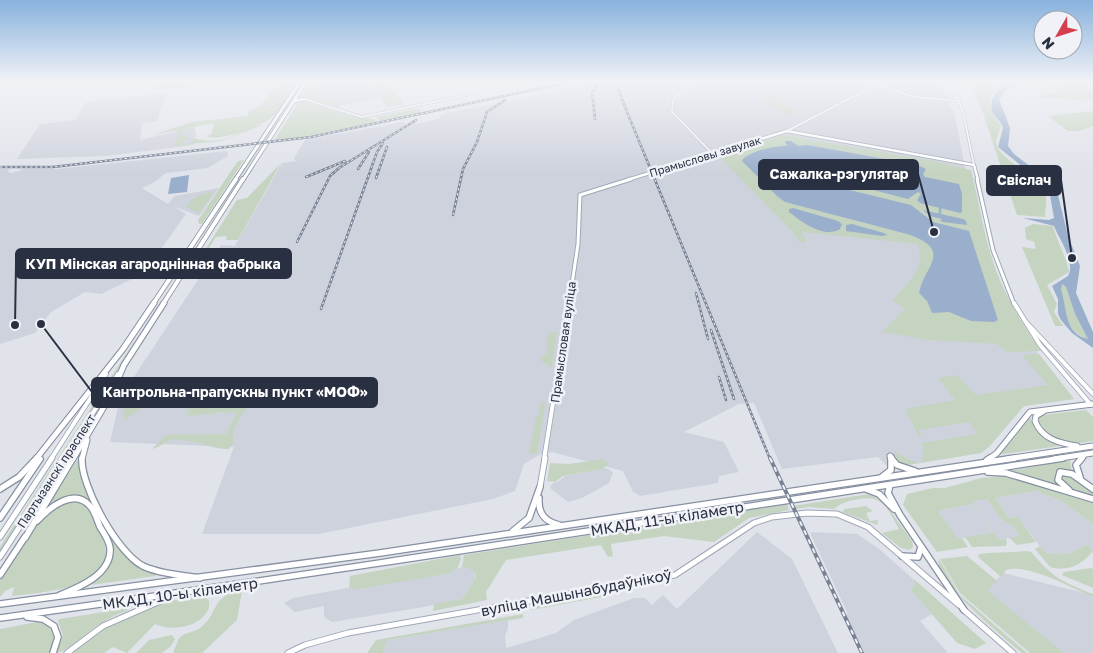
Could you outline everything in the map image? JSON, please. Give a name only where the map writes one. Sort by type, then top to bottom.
[{"type":"highway","name":"Партызанскі праспект","points":[[112,364],[280,112]]},
{"type":"highway","name":"Партызанскі праспект","points":[[124,365],[286,112]]},
{"type":"highway","points":[[0,518],[47,447],[112,364]]},
{"type":"highway","points":[[0,575],[25,538],[91,428],[124,365]]},
{"type":"highway","points":[[985,462],[997,453],[1028,414],[1092,405]]},
{"type":"highway","points":[[1048,410],[1036,418],[1036,425],[1042,433],[1062,444],[1086,447]]},
{"type":"highway","points":[[91,428],[82,453],[82,470],[87,485],[121,546],[137,562],[150,569],[203,578]]},
{"type":"highway","name":"МКАД, 11-ы кіламетр","points":[[360,556],[1093,446]]},
{"type":"highway","points":[[0,489],[22,474],[47,447]]},
{"type":"highway","points":[[976,471],[1093,453]]},
{"type":"highway","points":[[1082,481],[1076,465],[1084,455]]},
{"type":"highway","points":[[880,478],[891,470],[890,456],[897,465],[918,472]]},
{"type":"highway","points":[[976,471],[1006,473],[1093,499]]},
{"type":"highway","name":"МКАД, 11-ы кіламетр","points":[[360,565],[976,471]]},
{"type":"highway","points":[[1072,492],[1061,484],[1058,473],[1069,473],[1093,490]]},
{"type":"highway","points":[[891,484],[888,493],[900,515],[964,610]]},
{"type":"highway","points":[[540,488],[538,506],[540,515],[547,522],[563,526]]},
{"type":"highway","points":[[507,534],[518,528],[529,518],[540,488]]},
{"type":"highway","points":[[865,488],[884,498],[900,515]]},
{"type":"highway","points":[[25,538],[47,510],[62,501],[75,499],[83,500],[91,507],[109,543],[108,558],[95,578],[71,592],[49,599]]},
{"type":"highway","points":[[902,556],[918,557],[921,547]]},
{"type":"highway","name":"МКАД, 10-ы кіламетр","points":[[1,604],[360,556]]},
{"type":"highway","name":"МКАД, 10-ы кіламетр","points":[[0,618],[276,580],[360,565]]},
{"type":"highway","points":[[16,616],[45,619],[54,624],[58,635],[53,653]]},
{"type":"main road","name":"Прамысловы завулак","points":[[580,195],[788,131]]},
{"type":"main road","points":[[788,131],[795,134],[974,166]]},
{"type":"main road","points":[[788,131],[974,166]]},
{"type":"main road","points":[[974,166],[991,244],[1002,277],[1023,318],[1048,354],[1092,405]]},
{"type":"main road","name":"Прамысловая вуліца","points":[[540,488],[578,244],[580,195]]},
{"type":"main road","points":[[1023,318],[1093,394]]},
{"type":"main road","points":[[1048,354],[1056,354]]},
{"type":"main road","name":"Партызанскі праспект","points":[[0,537],[112,364]]},
{"type":"main road","name":"Партызанскі праспект","points":[[0,557],[124,365]]},
{"type":"main road","name":"вуліца Машынабудаўнікоў","points":[[288,653],[321,640],[348,633],[675,575],[744,528],[772,517],[807,513],[837,514],[868,527],[1013,653]]},
{"type":"main road","points":[[66,653],[110,621],[180,593]]},
{"type":"street","points":[[347,112],[362,117],[383,112]]},
{"type":"street","points":[[674,112],[713,154]]},
{"type":"street","name":"Прамысловы завулак","points":[[788,131],[823,112]]},
{"type":"street","points":[[962,112],[974,166]]},
{"type":"shaded area","points":[[80,112],[160,112],[157,121],[142,123],[140,140],[194,127],[196,134],[193,145],[106,156],[17,159],[40,124],[75,120]]},
{"type":"shaded area","points":[[954,112],[977,231],[1020,330],[1074,399],[1024,406],[989,447],[981,453],[901,466],[887,466],[878,457],[782,469],[754,403],[739,404],[684,432],[724,442],[739,472],[719,476],[718,483],[640,496],[633,492],[623,471],[552,452],[539,455],[524,464],[515,491],[493,499],[319,534],[202,534],[234,447],[110,442],[120,398],[221,245],[235,246],[282,163],[296,161],[294,158],[305,140],[404,122],[405,124],[402,126],[405,127],[413,122],[417,124],[441,118],[440,116],[447,113]]},
{"type":"shaded area","points":[[227,151],[228,156],[208,168],[166,173],[153,183],[142,188],[168,204],[175,196],[219,188],[199,216],[173,206],[186,214],[143,274],[101,294],[85,292],[51,312],[35,333],[0,344],[0,169],[10,169],[7,172],[12,173],[24,169],[57,169]]},
{"type":"shaded area","points":[[606,468],[613,472],[609,483],[582,498],[568,502],[550,488],[552,484],[565,476]]},
{"type":"shaded area","points":[[1036,491],[1060,500],[1093,524],[1093,554],[1089,544],[1068,554],[1045,553],[1018,517],[1009,518],[995,498]]},
{"type":"shaded area","points":[[987,499],[1001,519],[1013,527],[1020,536],[999,540],[972,502]]},
{"type":"shaded area","points":[[972,504],[993,534],[957,539],[938,511]]},
{"type":"shaded area","points":[[757,532],[792,559],[838,653],[383,653],[387,640],[508,620],[505,636],[506,648],[556,633],[574,620],[634,598],[645,598],[652,605],[663,595],[677,609]]},
{"type":"shaded area","points":[[811,532],[857,534],[878,548],[913,579],[915,584],[910,589],[932,614],[920,621],[948,653],[865,653],[845,615],[848,614]]},
{"type":"shaded area","points":[[462,567],[473,570],[476,578],[462,599],[424,607],[332,622],[324,617],[324,606],[295,612],[284,603],[293,598],[353,587],[353,589],[452,573],[452,570]]},
{"type":"shaded area","points":[[1003,573],[1093,595],[1093,653],[1063,653],[986,591]]},
{"type":"green space","points":[[248,112],[277,112],[267,121],[250,129],[220,137],[212,138],[207,136],[212,133],[214,123],[152,135],[193,122],[247,116]]},
{"type":"green space","points":[[282,112],[283,112],[143,326]]},
{"type":"green space","points":[[292,112],[340,112],[374,119],[377,124],[320,135],[274,141]]},
{"type":"green space","points":[[398,112],[420,112],[420,115],[383,122],[375,117]]},
{"type":"green space","points":[[993,112],[1001,126],[996,141],[997,147],[1044,190],[1046,200],[1045,217],[1017,215],[983,113]]},
{"type":"green space","points":[[1093,112],[1093,126],[1080,131],[1068,131],[1048,116]]},
{"type":"green space","points":[[263,125],[222,141],[189,144],[195,138],[210,141],[220,140]]},
{"type":"green space","points":[[187,128],[180,131],[187,138],[193,138],[184,139],[183,143],[187,143],[187,145],[174,146],[177,138],[180,136],[175,131]]},
{"type":"green space","points":[[783,135],[934,161],[971,170],[986,238],[999,278],[1018,316],[1041,351],[1007,352],[997,344],[928,340],[882,332],[905,309],[892,300],[918,269],[920,253],[918,244],[802,232],[806,243],[799,242],[794,233],[722,160],[721,155]]},
{"type":"green space","points":[[244,160],[202,224],[199,224],[198,220],[238,161]]},
{"type":"green space","points":[[281,163],[238,240],[226,240],[227,236],[216,237],[206,253],[203,253],[237,200],[247,198]]},
{"type":"green space","points":[[214,192],[199,213],[186,207],[198,196]]},
{"type":"green space","points":[[1033,224],[1053,226],[1068,266],[1069,272],[1047,285],[1057,304],[1054,312],[1063,326],[1055,326],[1022,247],[1036,249],[1034,242],[1026,239],[1025,228]]},
{"type":"green space","points":[[1062,284],[1066,287],[1075,314],[1088,339],[1080,336],[1070,325],[1060,288]]},
{"type":"green space","points":[[557,332],[552,368],[539,359],[547,353],[547,336]]},
{"type":"green space","points":[[140,333],[127,355],[0,552],[0,547]]},
{"type":"green space","points":[[1039,354],[1074,399],[1024,406],[989,447],[981,453],[920,463],[924,457],[922,443],[978,434],[969,422],[918,430],[922,436],[919,437],[905,409],[955,400],[938,378],[957,375],[976,395],[1048,385],[1022,355]]},
{"type":"green space","points":[[131,400],[166,402],[161,405],[146,405],[124,420],[125,413],[122,414],[125,405]]},
{"type":"green space","points":[[192,401],[255,402],[257,405],[248,407],[239,419],[233,433],[234,442],[229,449],[177,439],[170,440],[152,449],[166,435],[226,434],[237,413],[216,412],[213,415],[189,416],[187,407]]},
{"type":"green space","points":[[541,402],[546,402],[537,453],[529,454],[536,416],[539,415]]},
{"type":"green space","points":[[1086,410],[1093,417],[1093,441],[1069,444],[1059,442],[1048,436],[1040,427],[1039,417],[1043,415]]},
{"type":"green space","points":[[1029,416],[1037,432],[1059,446],[998,455]]},
{"type":"green space","points":[[894,451],[910,460],[920,463],[901,466],[897,463]]},
{"type":"green space","points":[[603,459],[608,464],[603,469],[563,476],[555,482],[547,481],[550,463],[569,464]]},
{"type":"green space","points":[[77,460],[79,461],[83,482],[89,496],[117,546],[130,561],[156,573],[155,576],[91,585],[113,553],[112,539],[88,499],[66,497],[50,503]]},
{"type":"green space","points":[[1070,460],[1072,472],[1058,470],[1055,474],[1062,488],[1009,471]]},
{"type":"green space","points":[[1067,473],[1093,491],[1093,495],[1070,488],[1060,480],[1061,474]]},
{"type":"green space","points":[[1004,476],[1093,503],[1093,524],[1060,500],[1036,491],[995,498],[1009,518],[1018,517],[1036,542],[1017,545],[1009,538],[1020,536],[1013,527],[1001,519],[987,499],[972,502],[999,540],[1006,539],[1006,546],[972,547],[965,537],[993,533],[972,504],[938,511],[957,538],[962,538],[968,547],[937,552],[903,505],[907,494],[933,488],[945,488],[981,478]]},
{"type":"green space","points":[[869,494],[884,502],[912,541],[913,547],[910,550],[901,548],[882,533],[899,529],[884,505],[874,499],[852,500],[834,509],[808,507],[795,509],[793,506]]},
{"type":"green space","points":[[77,501],[85,506],[94,518],[100,531],[106,550],[103,564],[94,575],[80,583],[45,592],[12,596],[14,587],[5,591],[0,597],[0,580],[39,519],[64,502]]},
{"type":"green space","points":[[787,504],[789,510],[749,518],[714,542],[664,536],[611,544],[613,556],[608,557],[601,545],[506,560],[486,592],[487,600],[433,611],[434,604],[462,599],[476,578],[472,570],[462,567],[464,555]]},
{"type":"green space","points":[[866,506],[873,511],[866,513],[870,521],[878,520],[877,525],[842,512],[845,509]]},
{"type":"green space","points":[[1089,544],[1092,552],[1084,561],[1062,569],[1050,567],[1035,549],[1040,546],[1046,553],[1068,554]]},
{"type":"green space","points":[[1031,552],[1058,578],[1093,594],[1093,597],[1050,577],[1026,570],[1006,570],[1000,576],[978,557],[979,554]]},
{"type":"green space","points":[[460,555],[461,559],[457,569],[452,570],[452,573],[353,590],[353,587],[349,588],[350,576]]},
{"type":"green space","points":[[967,556],[996,580],[996,584],[994,583],[988,591],[1064,653],[1030,653],[960,593],[940,559]]},
{"type":"green space","points":[[939,559],[959,594],[1027,653],[1022,653],[958,595],[940,569]]},
{"type":"green space","points":[[1093,569],[1093,588],[1062,575],[1064,572]]},
{"type":"green space","points":[[913,579],[986,643],[975,649],[957,643],[910,589],[915,584]]},
{"type":"green space","points":[[242,591],[237,620],[202,653],[173,653],[179,638],[200,628],[216,605],[225,596]]},
{"type":"green space","points":[[601,594],[601,597],[531,610],[537,605]]},
{"type":"green space","points":[[201,596],[209,600],[209,608],[200,620],[186,626],[170,628],[155,624],[127,653],[113,647],[104,653],[69,653],[103,629],[127,616],[166,602]]},
{"type":"green space","points":[[128,608],[127,611],[105,621],[65,649],[56,653],[63,636],[58,621],[60,619]]},
{"type":"green space","points":[[523,614],[523,618],[387,640],[383,653],[367,653],[376,640]]},
{"type":"green space","points":[[43,621],[54,635],[54,643],[50,653],[0,653],[0,629]]},
{"type":"green space","points":[[172,635],[175,639],[171,646],[162,653],[136,653],[149,640]]},
{"type":"water","points":[[993,112],[1004,112],[1010,128],[1008,146],[1014,154],[1054,185],[1057,191],[1068,236],[1080,266],[1076,293],[1093,332],[1093,348],[1072,333],[1058,314],[1058,299],[1052,286],[1068,276],[1070,264],[1066,251],[1054,226],[1023,218],[1049,220],[1054,218],[1050,195],[1044,184],[998,147],[1003,128]],"holes":[[[1062,284],[1066,287],[1075,314],[1088,339],[1074,332],[1070,326],[1061,289]]]},
{"type":"water","points":[[785,141],[791,141],[798,146],[807,145],[918,165],[926,169],[923,174],[925,177],[959,184],[962,194],[962,212],[960,213],[920,203],[917,200],[921,194],[918,192],[908,199],[815,175],[806,177],[813,181],[911,205],[933,222],[969,231],[998,320],[994,322],[971,321],[949,312],[932,313],[927,301],[919,293],[933,259],[930,246],[922,240],[907,234],[785,202],[742,161],[755,152],[787,146]]},
{"type":"water","points":[[189,175],[187,192],[168,194],[171,178]]},
{"type":"water","points":[[793,208],[838,221],[842,224],[840,229],[834,232],[820,231],[789,212],[789,209]]},
{"type":"water","points":[[923,210],[963,219],[967,225],[940,221],[942,219],[930,216]]},
{"type":"water","points":[[852,224],[887,235],[846,231],[846,225]]},
{"type":"waterway","points":[[940,208],[940,213]]},
{"type":"railway","points":[[0,167],[53,167],[311,137],[426,112]]},
{"type":"railway","points":[[453,215],[463,169],[477,142],[487,112]]},
{"type":"railway","points":[[594,112],[595,119]]},
{"type":"railway","points":[[627,112],[770,459]]},
{"type":"railway","points":[[297,242],[330,176],[339,168],[416,120]]},
{"type":"railway","points":[[321,309],[377,152],[383,143]]},
{"type":"railway","points":[[376,178],[387,147]]},
{"type":"railway","points":[[358,169],[369,152]]},
{"type":"railway","points":[[306,177],[345,161]]},
{"type":"railway","points":[[696,293],[708,339]]},
{"type":"railway","points":[[711,330],[734,399]]},
{"type":"railway","points":[[719,377],[726,400]]},
{"type":"railway","points":[[770,458],[862,653]]},
{"type":"place","name":"Сажалка-рэгулятар","points":[[934,232]]},
{"type":"place","name":"Свіслач","points":[[1072,258]]},
{"type":"place","name":"Кантрольна-прапускны пункт «МОФ»","points":[[41,324]]},
{"type":"place","name":"КУП Мінская агароднінная фабрыка","points":[[15,325]]}]
